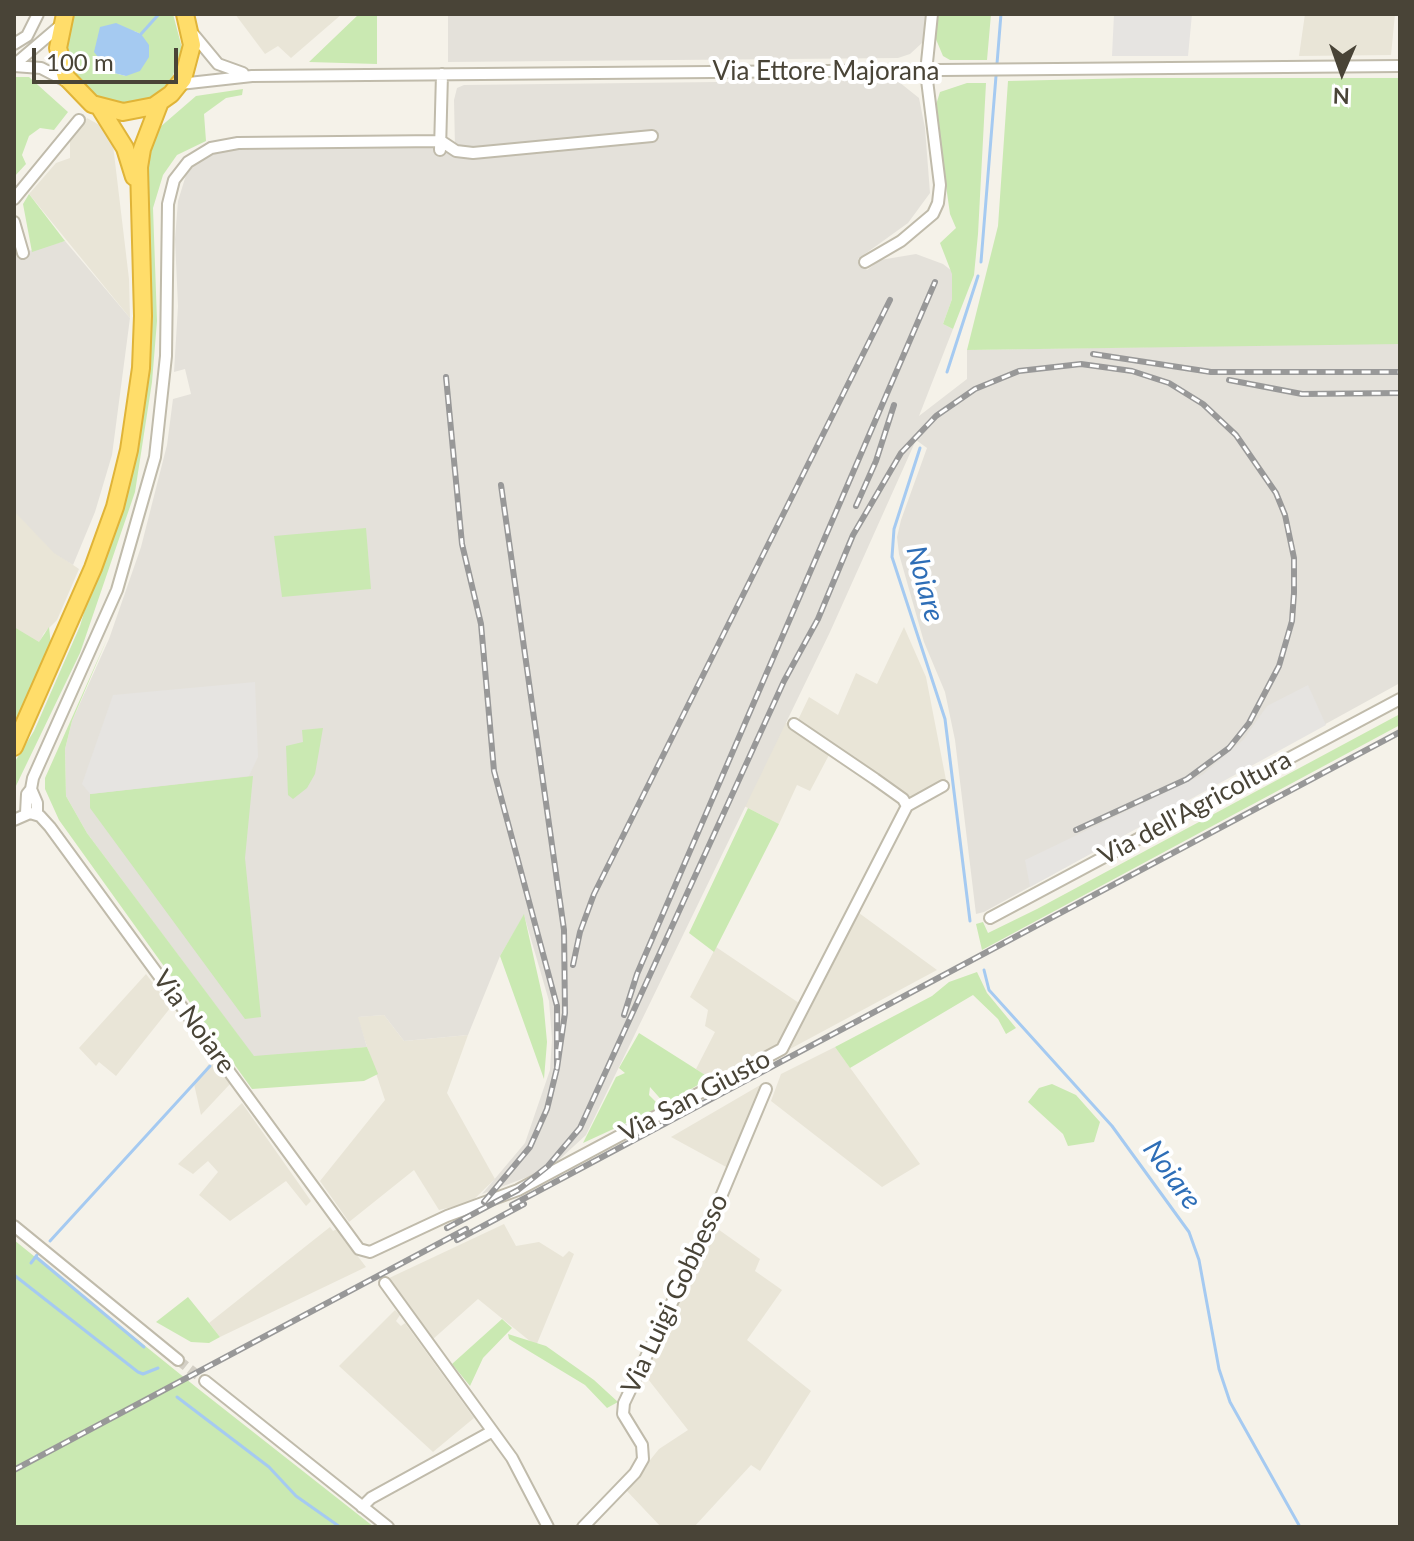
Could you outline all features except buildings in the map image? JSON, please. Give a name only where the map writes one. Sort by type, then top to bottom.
[{"type":"highway","points":[[63,19],[58,55],[69,82],[82,97],[100,108],[131,112],[160,102],[180,84],[191,60],[191,31],[185,14]]},
{"type":"highway","points":[[14,747],[93,568],[115,507],[129,450],[142,329],[138,194],[142,149],[160,102]]},
{"type":"highway","points":[[100,108],[125,148],[138,194]]},
{"type":"street","points":[[14,44],[27,36],[38,14]]},
{"type":"street","points":[[865,262],[901,241],[933,214],[938,203],[940,185],[926,72],[932,14]]},
{"type":"street","points":[[14,65],[63,19]]},
{"type":"street","name":"Via Ettore Majorana","points":[[191,31],[218,64],[252,76]]},
{"type":"street","points":[[14,65],[41,68],[69,82]]},
{"type":"street","name":"Via Ettore Majorana","points":[[180,84],[252,76],[1400,66]]},
{"type":"street","points":[[440,145],[442,74]]},
{"type":"street","points":[[14,199],[79,120]]},
{"type":"street","points":[[14,820],[31,814],[37,803],[31,789],[33,778],[117,590],[155,457],[166,356],[166,230],[174,180],[188,162],[211,148],[238,143],[440,145],[473,153],[652,136]]},
{"type":"street","points":[[14,222],[23,253]]},
{"type":"street","name":"Via dell'Agricoltura","points":[[990,918],[1400,699]]},
{"type":"street","points":[[794,724],[875,779],[907,806],[943,786]]},
{"type":"street","name":"Via San Giusto","points":[[363,1252],[391,1245],[447,1216],[518,1190],[782,1049],[907,806]]},
{"type":"street","name":"Via Noiare","points":[[31,814],[50,827],[363,1252]]},
{"type":"street","name":"Via Luigi Gobbesso","points":[[583,1527],[635,1473],[643,1459],[642,1445],[623,1414],[624,1403],[710,1223],[766,1089]]},
{"type":"street","points":[[14,1226],[178,1360]]},
{"type":"street","points":[[385,1283],[519,1469],[548,1527]]},
{"type":"street","points":[[205,1381],[388,1527]]},
{"type":"street","points":[[362,1507],[371,1498],[491,1432]]},
{"type":"shaded area","points":[[235,14],[342,14],[291,58],[278,46],[265,54]]},
{"type":"shaded area","points":[[448,14],[927,14],[923,42],[910,54],[898,58],[448,62]]},
{"type":"shaded area","points":[[1114,14],[1192,14],[1188,56],[1112,56]]},
{"type":"shaded area","points":[[1305,14],[1395,14],[1391,55],[1299,56]]},
{"type":"shaded area","points":[[899,82],[919,98],[925,128],[930,193],[908,223],[858,259],[867,270],[880,260],[916,254],[943,264],[952,271],[952,299],[943,324],[953,329],[919,416],[967,379],[967,350],[1400,343],[1400,683],[976,914],[955,740],[945,692],[924,642],[899,554],[897,537],[901,520],[927,448],[916,440],[830,632],[586,1135],[549,1169],[482,1194],[525,1143],[550,1070],[552,1039],[549,1001],[524,915],[500,956],[468,1035],[404,1041],[384,1015],[358,1017],[367,1047],[254,1057],[87,833],[66,796],[65,749],[72,721],[109,639],[141,547],[167,445],[173,399],[191,394],[185,369],[174,372],[178,306],[175,239],[178,201],[186,175],[195,164],[218,152],[234,150],[455,147],[454,100],[457,88],[464,85]]},
{"type":"shaded area","points":[[87,118],[103,127],[113,145],[129,279],[130,318],[29,194],[56,163],[70,158],[70,138]]},
{"type":"shaded area","points":[[65,241],[130,318],[112,455],[95,512],[73,565],[54,553],[14,511],[14,255]]},
{"type":"shaded area","points":[[14,510],[54,552],[79,569],[57,620],[44,633],[14,692]]},
{"type":"shaded area","points":[[904,627],[926,677],[946,780],[934,785],[914,803],[797,722],[809,697],[838,715],[856,673],[877,684]]},
{"type":"shaded area","points":[[255,682],[258,757],[249,776],[90,794],[82,784],[113,695]]},
{"type":"shaded area","points":[[1308,685],[1326,725],[1030,887],[1025,860],[1202,775],[1243,740],[1267,706]]},
{"type":"shaded area","points":[[785,722],[829,755],[810,791],[797,785],[779,824],[744,806]]},
{"type":"shaded area","points":[[859,913],[937,970],[790,1049]]},
{"type":"shaded area","points":[[716,947],[799,1003],[779,1044],[714,1081],[696,1069],[715,1032],[705,1026],[708,1010],[690,997]]},
{"type":"shaded area","points":[[146,974],[171,1007],[116,1076],[99,1062],[96,1066],[79,1048]]},
{"type":"shaded area","points":[[384,1015],[404,1041],[468,1035],[447,1093],[495,1179],[470,1203],[439,1210],[414,1170],[349,1222],[320,1181],[385,1100],[357,1017]]},
{"type":"shaded area","points":[[835,1047],[920,1164],[882,1187],[771,1101],[781,1074]]},
{"type":"shaded area","points":[[211,1061],[230,1084],[201,1115],[194,1084]]},
{"type":"shaded area","points":[[762,1084],[728,1168],[671,1137]]},
{"type":"shaded area","points":[[242,1103],[311,1201],[306,1206],[286,1181],[230,1221],[199,1195],[218,1172],[208,1161],[193,1174],[178,1164]]},
{"type":"shaded area","points":[[504,1224],[516,1246],[539,1242],[563,1257],[569,1251],[574,1254],[536,1346],[478,1299],[432,1340],[387,1279]]},
{"type":"shaded area","points":[[330,1227],[333,1231],[337,1229],[366,1267],[220,1337],[209,1323]]},
{"type":"shaded area","points":[[715,1227],[760,1259],[755,1271],[782,1290],[747,1340],[811,1391],[760,1471],[751,1465],[694,1527],[661,1527],[626,1490],[659,1449],[688,1430],[644,1374]]},
{"type":"shaded area","points":[[395,1310],[400,1315],[396,1321],[401,1326],[405,1323],[474,1418],[433,1452],[339,1366]]},
{"type":"green space","points":[[75,14],[173,14],[182,48],[171,81],[153,96],[131,104],[120,104],[90,93],[74,76],[66,54],[66,42]],"holes":[[[134,31],[141,34],[126,76],[110,72],[106,65]]]},
{"type":"green space","points":[[359,14],[377,14],[377,64],[309,62]]},
{"type":"green space","points":[[938,14],[991,14],[987,60],[950,60],[943,56],[935,37]]},
{"type":"green space","points":[[14,77],[29,77],[68,112],[54,130],[40,128],[29,136],[22,155],[26,164],[14,177]]},
{"type":"green space","points":[[1400,78],[1400,344],[967,350],[998,226],[1008,81]]},
{"type":"green space","points":[[967,83],[986,83],[978,234],[974,275],[953,329],[943,324],[952,299],[952,274],[940,243],[956,228],[950,214],[935,108],[940,92]]},
{"type":"green space","points":[[243,89],[242,95],[226,98],[204,114],[206,141],[177,155],[163,175],[153,208],[157,321],[152,382],[135,492],[80,653],[14,790],[14,763],[34,731],[80,626],[140,425],[152,310],[145,176],[153,138],[159,128],[196,96]]},
{"type":"green space","points":[[29,194],[65,241],[32,252],[23,204]]},
{"type":"green space","points":[[366,528],[371,589],[282,597],[274,536]]},
{"type":"green space","points":[[14,627],[39,642],[49,627],[51,645],[14,727]]},
{"type":"green space","points":[[107,639],[72,721],[65,749],[66,796],[87,833],[254,1056],[367,1047],[378,1074],[364,1081],[252,1089],[59,820],[45,789],[45,778]]},
{"type":"green space","points":[[1400,714],[1400,725],[982,950],[976,924],[983,922],[988,933],[1037,909]]},
{"type":"green space","points":[[323,728],[315,774],[307,788],[293,799],[288,795],[286,746],[303,742],[302,730]]},
{"type":"green space","points":[[253,776],[245,858],[261,1017],[245,1019],[90,808],[90,794]]},
{"type":"green space","points":[[748,808],[779,824],[714,952],[689,933]]},
{"type":"green space","points":[[524,914],[543,999],[547,1042],[544,1079],[500,956]]},
{"type":"green space","points":[[977,972],[987,993],[1016,1028],[1006,1034],[998,1019],[973,995],[850,1068],[835,1047],[932,996],[949,982]]},
{"type":"green space","points":[[639,1033],[710,1078],[665,1104],[650,1087],[649,1095],[661,1107],[583,1143],[616,1077],[625,1073],[619,1068]]},
{"type":"green space","points":[[1052,1084],[1076,1095],[1100,1122],[1094,1142],[1068,1146],[1063,1134],[1028,1102],[1039,1088]]},
{"type":"green space","points":[[14,1240],[196,1387],[374,1527],[14,1527]]},
{"type":"green space","points":[[188,1297],[220,1337],[209,1343],[191,1342],[156,1322]]},
{"type":"green space","points":[[502,1319],[512,1328],[483,1358],[470,1386],[452,1364]]},
{"type":"green space","points":[[508,1334],[546,1346],[594,1380],[618,1402],[607,1408],[585,1385],[509,1339]]},
{"type":"water","points":[[116,23],[141,34],[149,45],[149,57],[140,71],[126,76],[110,72],[94,52],[100,27]]},
{"type":"waterway","points":[[141,34],[159,14]]},
{"type":"waterway","name":"Noiare","points":[[981,262],[1001,14]]},
{"type":"waterway","name":"Noiare","points":[[947,372],[978,276]]},
{"type":"waterway","name":"Noiare","points":[[920,448],[894,529],[892,557],[945,719],[970,921]]},
{"type":"waterway","name":"Noiare","points":[[984,970],[989,990],[1112,1126],[1189,1232],[1199,1260],[1219,1369],[1230,1402],[1300,1527]]},
{"type":"waterway","points":[[50,1241],[210,1066]]},
{"type":"waterway","points":[[31,1263],[37,1255]]},
{"type":"waterway","points":[[36,1257],[144,1347]]},
{"type":"waterway","points":[[14,1275],[138,1372],[143,1374],[158,1368]]},
{"type":"waterway","points":[[177,1397],[269,1467],[296,1496],[340,1527]]},
{"type":"tunnel","points":[[178,1360],[205,1381]]},
{"type":"railway","points":[[624,1015],[637,974],[935,282]]},
{"type":"railway","points":[[573,965],[580,932],[594,894],[890,300]]},
{"type":"railway","points":[[1093,354],[1211,372],[1400,372]]},
{"type":"railway","points":[[447,1228],[518,1190],[548,1166],[580,1128],[784,681],[818,619],[853,535],[901,453],[936,416],[975,389],[1019,371],[1081,364],[1132,371],[1169,383],[1203,404],[1236,435],[1276,493],[1285,515],[1294,558],[1294,593],[1292,621],[1279,666],[1249,723],[1229,748],[1187,779],[1076,830]]},
{"type":"railway","points":[[446,377],[462,544],[481,624],[494,771],[557,1006],[557,1068],[565,1013],[564,930],[501,485]]},
{"type":"railway","points":[[1229,380],[1302,394],[1400,393]]},
{"type":"railway","points":[[856,506],[876,461],[894,405]]},
{"type":"railway","points":[[512,1205],[1400,732]]},
{"type":"railway","points":[[484,1202],[530,1147],[547,1109],[557,1068]]},
{"type":"railway","points":[[457,1240],[524,1204]]},
{"type":"railway","points":[[14,1470],[466,1229]]}]
